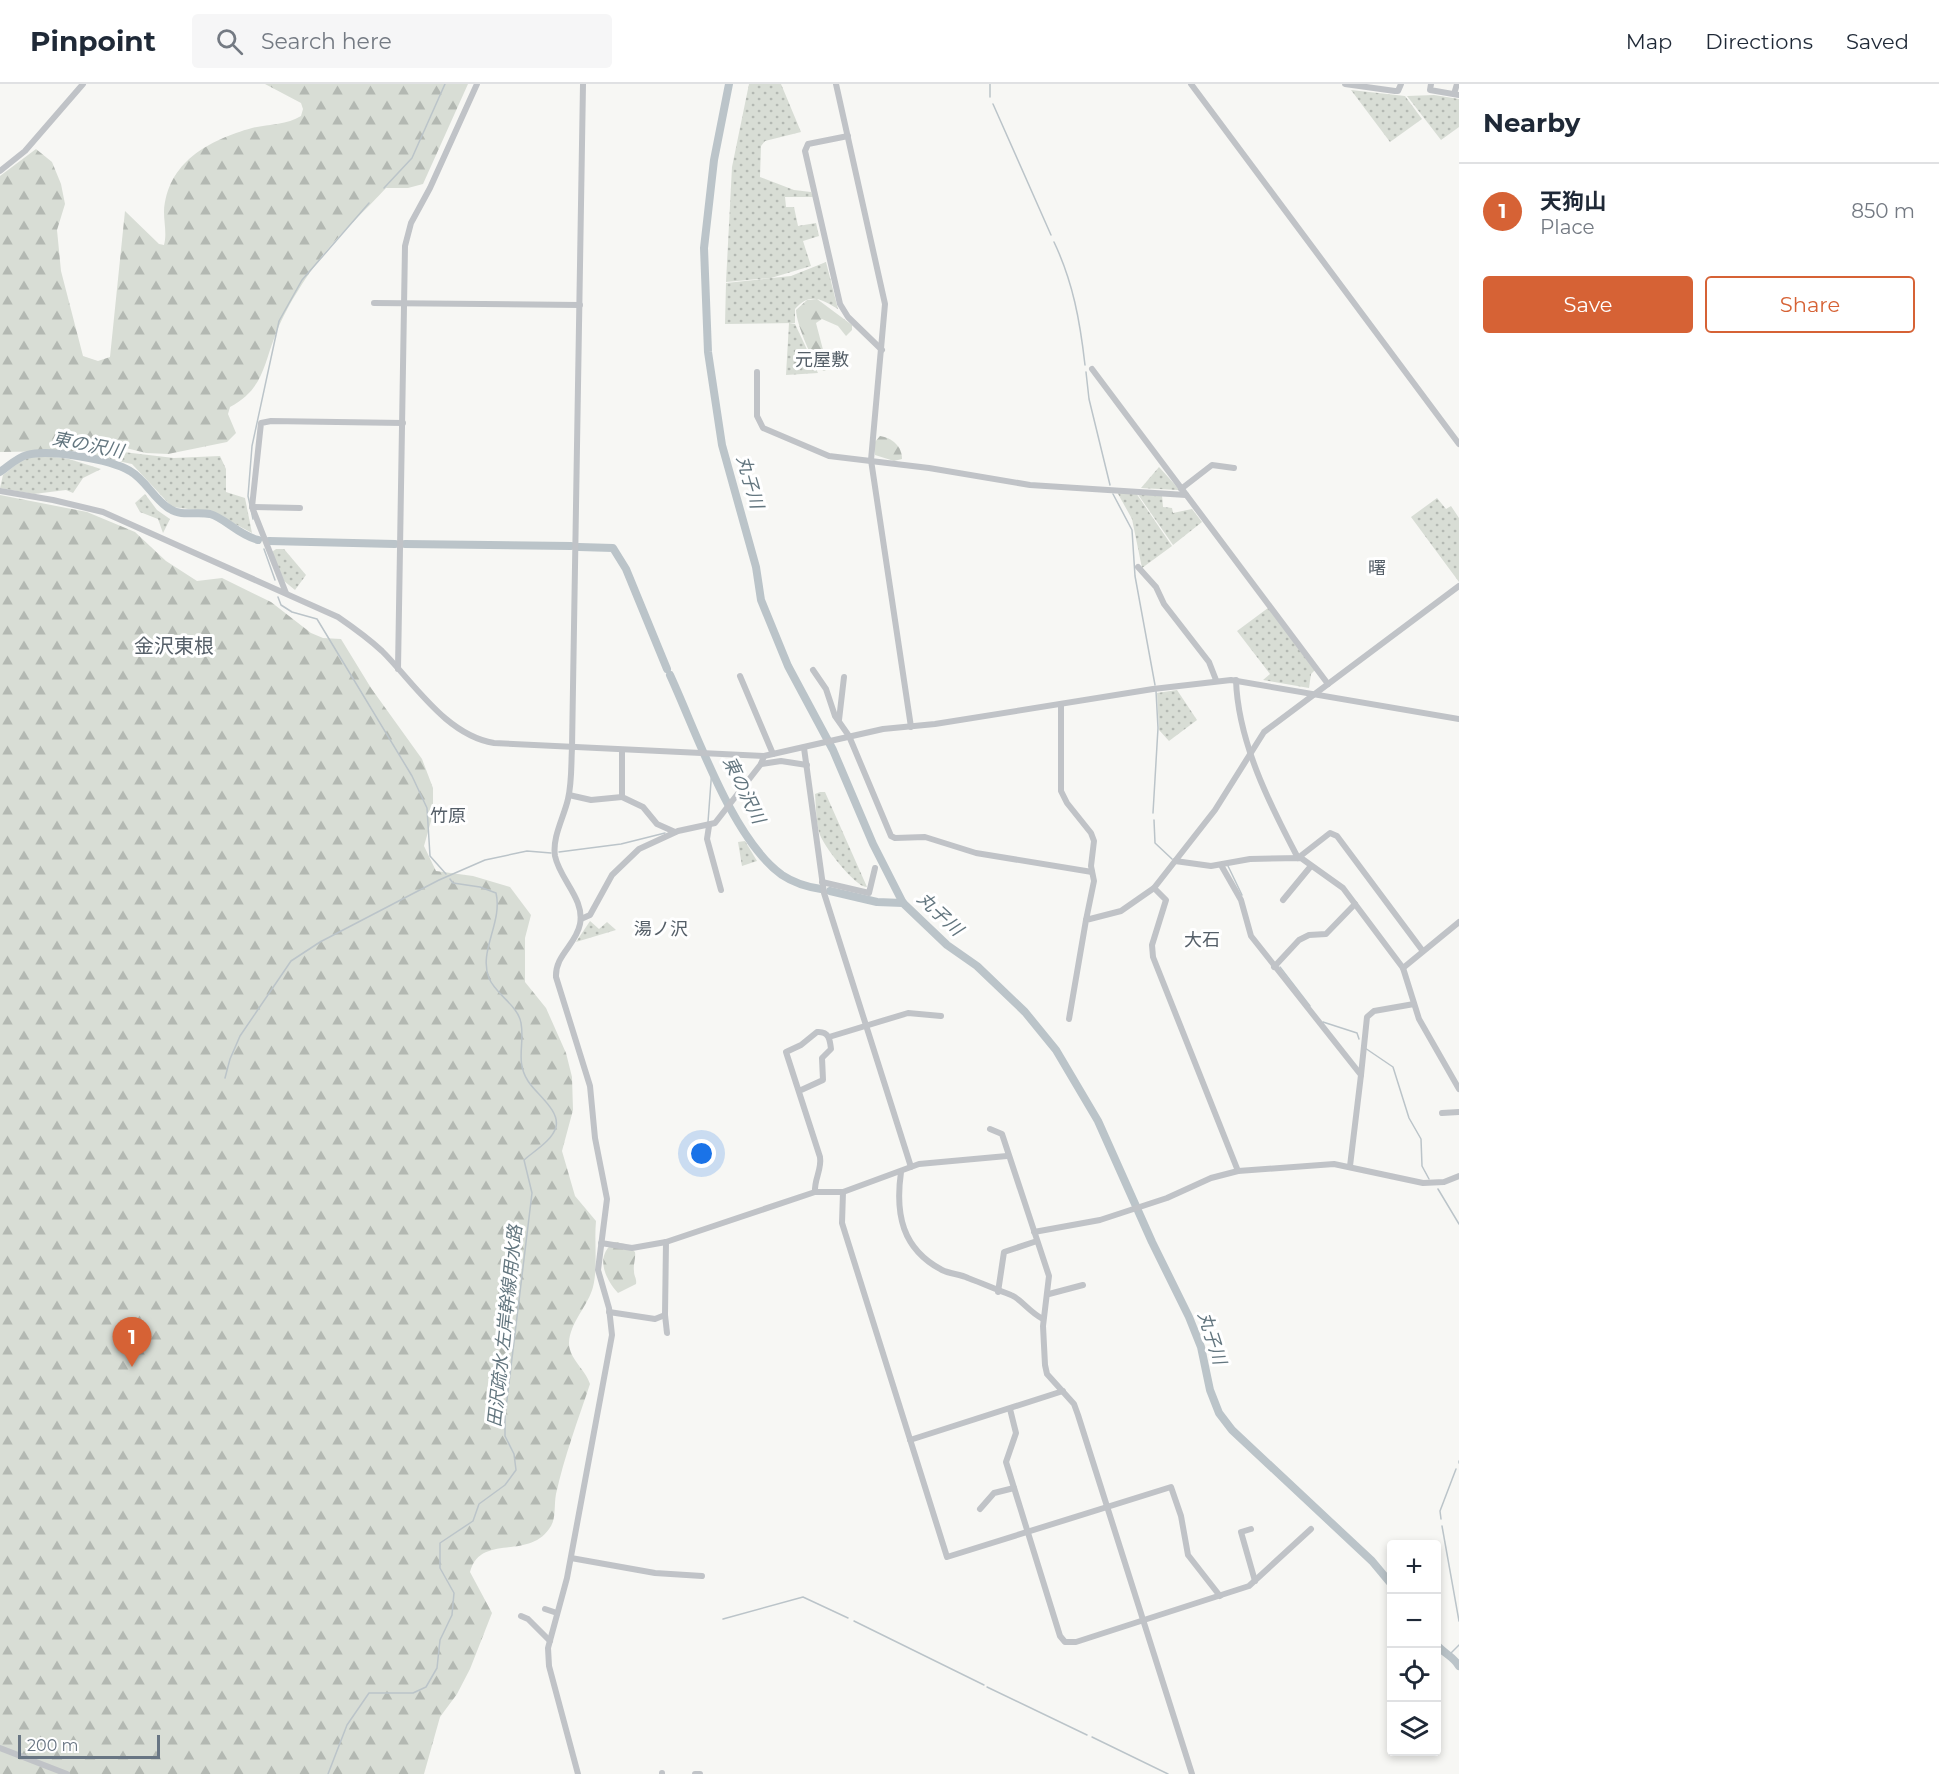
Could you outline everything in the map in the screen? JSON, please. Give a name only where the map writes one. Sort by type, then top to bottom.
[{"type":"street","points":[[0,171],[25,152],[83,84]]},
{"type":"street","points":[[399,669],[405,246],[411,223],[430,188],[477,84]]},
{"type":"street","points":[[578,1774],[549,1666],[550,1641],[571,1558],[612,1335],[609,1312],[598,1270],[607,1199],[595,1138],[590,1086],[556,977],[557,962],[577,933],[581,919],[579,903],[555,857],[556,837],[569,795],[572,748],[583,84]]},
{"type":"street","points":[[836,84],[885,304],[871,460],[911,727]]},
{"type":"street","points":[[1191,84],[1459,444]]},
{"type":"street","points":[[1345,84],[1395,91],[1400,89],[1401,84]]},
{"type":"street","points":[[1431,84],[1430,90],[1456,95],[1456,84]]},
{"type":"street","points":[[848,136],[808,144],[805,151],[840,304],[848,316],[882,350]]},
{"type":"street","points":[[374,303],[580,305]]},
{"type":"street","points":[[1092,369],[1328,684]]},
{"type":"street","points":[[757,372],[757,416],[763,428],[829,456],[871,460],[1030,484],[1184,492],[1212,465],[1234,468]]},
{"type":"street","points":[[286,593],[252,507],[261,423],[271,421],[403,423]]},
{"type":"street","points":[[0,491],[103,512],[338,617],[358,630],[446,718],[469,736],[494,743],[713,756],[764,756],[849,736],[1216,680],[1236,680],[1459,719]]},
{"type":"street","points":[[252,507],[300,508]]},
{"type":"street","points":[[1138,567],[1156,587],[1164,604],[1209,662],[1216,680]]},
{"type":"street","points":[[1086,920],[1121,911],[1154,888],[1215,810],[1263,732],[1459,586]]},
{"type":"street","points":[[813,670],[826,689],[839,721],[849,736],[862,772],[891,836],[895,838],[925,837],[976,852],[1092,872]]},
{"type":"street","points":[[740,676],[773,753]]},
{"type":"street","points":[[839,721],[844,677]]},
{"type":"street","points":[[1236,680],[1243,723],[1251,752],[1275,812],[1298,858],[1343,888],[1403,968],[1419,1019],[1459,1089]]},
{"type":"street","points":[[1061,704],[1061,791],[1067,803],[1091,833],[1094,848],[1093,889],[1069,1019]]},
{"type":"street","points":[[806,747],[822,882],[911,1167]]},
{"type":"street","points":[[622,751],[622,797]]},
{"type":"street","points":[[581,919],[590,915],[622,863],[639,849],[675,832],[709,826],[726,810],[761,764],[764,756]]},
{"type":"street","points":[[761,764],[781,761],[807,765]]},
{"type":"street","points":[[569,795],[591,800],[622,797],[643,807],[657,824],[675,832]]},
{"type":"street","points":[[709,826],[707,839],[721,890]]},
{"type":"street","points":[[1175,861],[1221,865],[1250,859],[1298,858],[1330,833],[1337,836],[1422,950]]},
{"type":"street","points":[[1221,865],[1241,900],[1251,936],[1361,1075]]},
{"type":"street","points":[[1283,900],[1311,866]]},
{"type":"street","points":[[822,882],[869,893],[874,868]]},
{"type":"street","points":[[1154,888],[1166,900],[1152,945],[1153,957],[1238,1171]]},
{"type":"street","points":[[1274,967],[1306,936],[1326,934],[1355,904]]},
{"type":"street","points":[[1403,968],[1422,950],[1459,922]]},
{"type":"street","points":[[1350,1166],[1367,1017],[1374,1011],[1414,1004]]},
{"type":"street","points":[[829,1037],[908,1013],[941,1017]]},
{"type":"street","points":[[799,1091],[823,1080],[822,1060],[831,1049],[829,1037],[824,1032],[817,1032],[801,1045],[786,1052],[821,1164],[814,1184],[815,1192]]},
{"type":"street","points":[[1442,1113],[1459,1112]]},
{"type":"street","points":[[990,1129],[1002,1134],[1007,1156],[1047,1266],[1049,1294],[1043,1319],[1047,1374],[1074,1404],[1078,1415],[1192,1774]]},
{"type":"street","points":[[601,1243],[632,1248],[666,1242],[787,1204],[815,1192],[843,1192],[911,1167],[931,1162],[1007,1156]]},
{"type":"street","points":[[1034,1232],[1120,1214],[1210,1178],[1238,1171],[1317,1164],[1350,1166],[1367,1173],[1423,1183],[1444,1182],[1459,1176]]},
{"type":"street","points":[[901,1172],[900,1214],[917,1253],[948,1273],[968,1277],[998,1292],[1016,1297],[1029,1311],[1043,1319]]},
{"type":"street","points":[[843,1192],[842,1223],[947,1557],[1171,1487],[1181,1516],[1188,1555],[1220,1596]]},
{"type":"street","points":[[998,1292],[1004,1252],[1037,1241]]},
{"type":"street","points":[[666,1242],[665,1315],[667,1333]]},
{"type":"street","points":[[1049,1294],[1083,1285]]},
{"type":"street","points":[[609,1312],[655,1319],[665,1315]]},
{"type":"street","points":[[910,1440],[1063,1391]]},
{"type":"street","points":[[1010,1409],[1016,1433],[1006,1458],[1062,1640],[1068,1643],[1249,1586],[1311,1529]]},
{"type":"street","points":[[980,1509],[994,1493],[1014,1488]]},
{"type":"street","points":[[1251,1529],[1241,1532],[1255,1581]]},
{"type":"street","points":[[571,1558],[655,1573],[702,1576]]},
{"type":"street","points":[[545,1609],[557,1613]]},
{"type":"street","points":[[521,1616],[528,1619],[550,1641]]},
{"type":"street","points":[[0,1748],[67,1774]]},
{"type":"street","points":[[695,1774],[700,1774]]},
{"type":"green space","points":[[265,84],[468,84],[423,184],[408,188],[386,188],[337,238],[309,274],[284,315],[256,385],[230,407],[228,414],[236,433],[227,442],[168,454],[146,453],[118,446],[88,446],[82,450],[71,451],[0,452],[0,176],[36,149],[52,162],[61,184],[65,204],[57,230],[61,271],[83,356],[98,361],[110,357],[125,211],[159,244],[164,245],[164,212],[167,195],[173,179],[193,156],[206,147],[236,133],[290,121],[301,116],[303,109],[301,103]]},
{"type":"green space","points":[[749,84],[781,84],[801,132],[765,141],[761,146],[760,177],[794,190],[811,192],[813,197],[785,197],[786,207],[794,207],[798,226],[816,223],[819,236],[803,241],[811,266],[771,278],[726,282],[732,167]]},
{"type":"green space","points":[[1351,90],[1405,96],[1422,119],[1390,142]]},
{"type":"green space","points":[[1434,95],[1459,99],[1459,127],[1441,140],[1407,96]]},
{"type":"green space","points":[[826,262],[838,309],[821,300],[811,299],[806,300],[795,309],[795,323],[725,324],[726,283],[791,276]]},
{"type":"green space","points":[[817,299],[852,325],[852,330],[846,336],[838,326],[822,319],[816,323],[828,369],[824,371],[815,361],[806,344],[796,310],[807,300]]},
{"type":"green space","points":[[789,323],[795,324],[818,373],[786,375]]},
{"type":"green space","points":[[880,436],[895,443],[902,454],[902,459],[894,461],[875,455],[874,443]]},
{"type":"green space","points":[[106,450],[174,458],[220,456],[226,469],[226,492],[245,498],[252,533],[213,512],[172,507],[132,464],[90,455],[93,451]]},
{"type":"green space","points":[[39,455],[69,459],[101,469],[83,478],[73,493],[66,490],[34,494],[0,488],[3,475],[22,460]]},
{"type":"green space","points":[[1159,467],[1178,488],[1178,490],[1141,488]]},
{"type":"green space","points":[[1117,492],[1136,493],[1172,546],[1142,568],[1132,519]]},
{"type":"green space","points":[[1137,493],[1162,495],[1163,507],[1172,508],[1173,513],[1192,509],[1202,522],[1173,545]]},
{"type":"green space","points":[[145,494],[157,510],[170,519],[163,533],[158,519],[140,512],[135,503]]},
{"type":"green space","points":[[0,495],[87,512],[135,532],[166,561],[197,581],[222,578],[271,602],[311,633],[323,638],[341,639],[371,688],[422,759],[433,788],[433,814],[424,846],[436,871],[473,876],[510,887],[531,915],[525,938],[525,982],[546,1008],[566,1053],[572,1077],[573,1110],[562,1151],[575,1196],[596,1221],[593,1287],[572,1328],[569,1343],[572,1354],[590,1384],[563,1466],[556,1494],[553,1523],[542,1537],[531,1543],[484,1553],[476,1560],[470,1572],[492,1613],[470,1669],[457,1694],[440,1717],[424,1774],[0,1774]]},
{"type":"green space","points":[[1437,498],[1446,509],[1451,506],[1459,518],[1459,582],[1411,517]]},
{"type":"green space","points":[[276,549],[284,549],[306,575],[295,590],[284,581],[272,552]]},
{"type":"green space","points":[[1268,608],[1315,670],[1311,674],[1309,688],[1263,680],[1270,674],[1237,631]]},
{"type":"green space","points":[[1177,690],[1197,720],[1169,741],[1159,730],[1157,693]]},
{"type":"green space","points":[[825,792],[867,887],[855,881],[821,838],[817,823],[815,794]]},
{"type":"green space","points":[[745,841],[757,861],[742,866],[738,842]]},
{"type":"green space","points":[[590,921],[599,929],[607,922],[616,930],[576,942]]},
{"type":"green space","points":[[615,1242],[625,1244],[635,1252],[636,1284],[618,1293],[609,1281],[603,1260],[609,1247]]},
{"type":"waterway","name":"田沢疏水 左岸幹線用水路","points":[[384,188],[412,158],[445,84]]},
{"type":"waterway","name":"丸子川","points":[[729,84],[714,160],[704,248],[708,352],[722,445],[756,567],[761,600],[788,666],[833,750],[873,844],[903,903],[947,945],[977,966],[1025,1012],[1056,1050],[1098,1121],[1152,1242],[1189,1317],[1201,1347],[1210,1390],[1219,1413],[1232,1430],[1372,1561],[1387,1579]]},
{"type":"waterway","points":[[990,84],[990,97]]},
{"type":"waterway","points":[[993,104],[1051,235]]},
{"type":"waterway","name":"田沢疏水 左岸幹線用水路","points":[[253,519],[248,496],[252,446],[279,321],[302,280],[369,203]]},
{"type":"waterway","points":[[1054,242],[1075,302],[1085,365]]},
{"type":"waterway","points":[[1086,372],[1089,399],[1110,485]]},
{"type":"waterway","name":"東の沢川","points":[[0,472],[19,458],[37,453],[64,454],[94,459],[130,471],[141,479],[159,501],[175,511],[210,514],[258,540]]},
{"type":"waterway","points":[[1113,494],[1132,530],[1135,576],[1155,685]]},
{"type":"waterway","name":"東の沢川","points":[[269,541],[395,544]]},
{"type":"waterway","name":"東の沢川","points":[[405,544],[571,546]]},
{"type":"waterway","name":"東の沢川","points":[[579,547],[613,548],[626,569],[667,669]]},
{"type":"waterway","name":"田沢疏水 左岸幹線用水路","points":[[264,549],[275,580]]},
{"type":"waterway","name":"田沢疏水 左岸幹線用水路","points":[[278,597],[281,605],[292,612],[317,619],[412,776],[427,808],[430,856],[446,874]]},
{"type":"waterway","name":"東の沢川","points":[[670,675],[717,782],[731,811],[747,836],[764,858],[782,875],[801,884],[821,889]]},
{"type":"waterway","points":[[1153,813],[1158,728],[1156,691]]},
{"type":"waterway","points":[[708,822],[712,768]]},
{"type":"waterway","points":[[1154,820],[1155,843],[1172,859]]},
{"type":"waterway","points":[[559,852],[621,844],[665,833]]},
{"type":"waterway","points":[[225,1078],[240,1036],[291,961],[320,942],[439,880],[485,860],[527,851],[551,853]]},
{"type":"waterway","points":[[1228,866],[1242,895]]},
{"type":"waterway","name":"田沢疏水 左岸幹線用水路","points":[[328,1774],[347,1725],[369,1693],[413,1693],[426,1687],[437,1668],[440,1640],[452,1615],[454,1593],[440,1568],[440,1543],[473,1521],[479,1504],[505,1485],[516,1470],[514,1454],[505,1436],[505,1416],[532,1193],[524,1160],[551,1137],[556,1121],[551,1108],[524,1074],[519,1017],[492,984],[486,968],[488,947],[496,915],[496,893],[480,887],[453,883],[450,879]]},
{"type":"waterway","name":"東の沢川","points":[[830,891],[877,902],[903,903]]},
{"type":"waterway","points":[[1280,967],[1310,1006]]},
{"type":"waterway","points":[[1323,1022],[1357,1033],[1359,1039]]},
{"type":"waterway","points":[[1365,1048],[1393,1067],[1409,1118],[1421,1139],[1422,1166],[1429,1179]]},
{"type":"waterway","points":[[1438,1189],[1459,1224]]},
{"type":"waterway","points":[[1441,1519],[1440,1511],[1456,1469]]},
{"type":"waterway","points":[[1442,1526],[1459,1621]]},
{"type":"waterway","points":[[723,1619],[803,1597],[848,1618]]},
{"type":"waterway","points":[[854,1621],[984,1685]]},
{"type":"waterway","points":[[1449,1655],[1459,1645]]},
{"type":"waterway","name":"丸子川","points":[[1440,1648],[1459,1666]]},
{"type":"waterway","points":[[987,1687],[1087,1735]]},
{"type":"waterway","points":[[1092,1737],[1168,1774]]},
{"type":"place","name":"天狗山","points":[[132,1367]]},
{"type":"district","name":"元屋敷","points":[[822,360]]},
{"type":"district","name":"曙","points":[[1377,568]]},
{"type":"district","name":"金沢東根","points":[[174,646]]},
{"type":"district","name":"竹原","points":[[448,816]]},
{"type":"district","name":"湯ノ沢","points":[[661,929]]},
{"type":"district","name":"大石","points":[[1202,940]]}]
